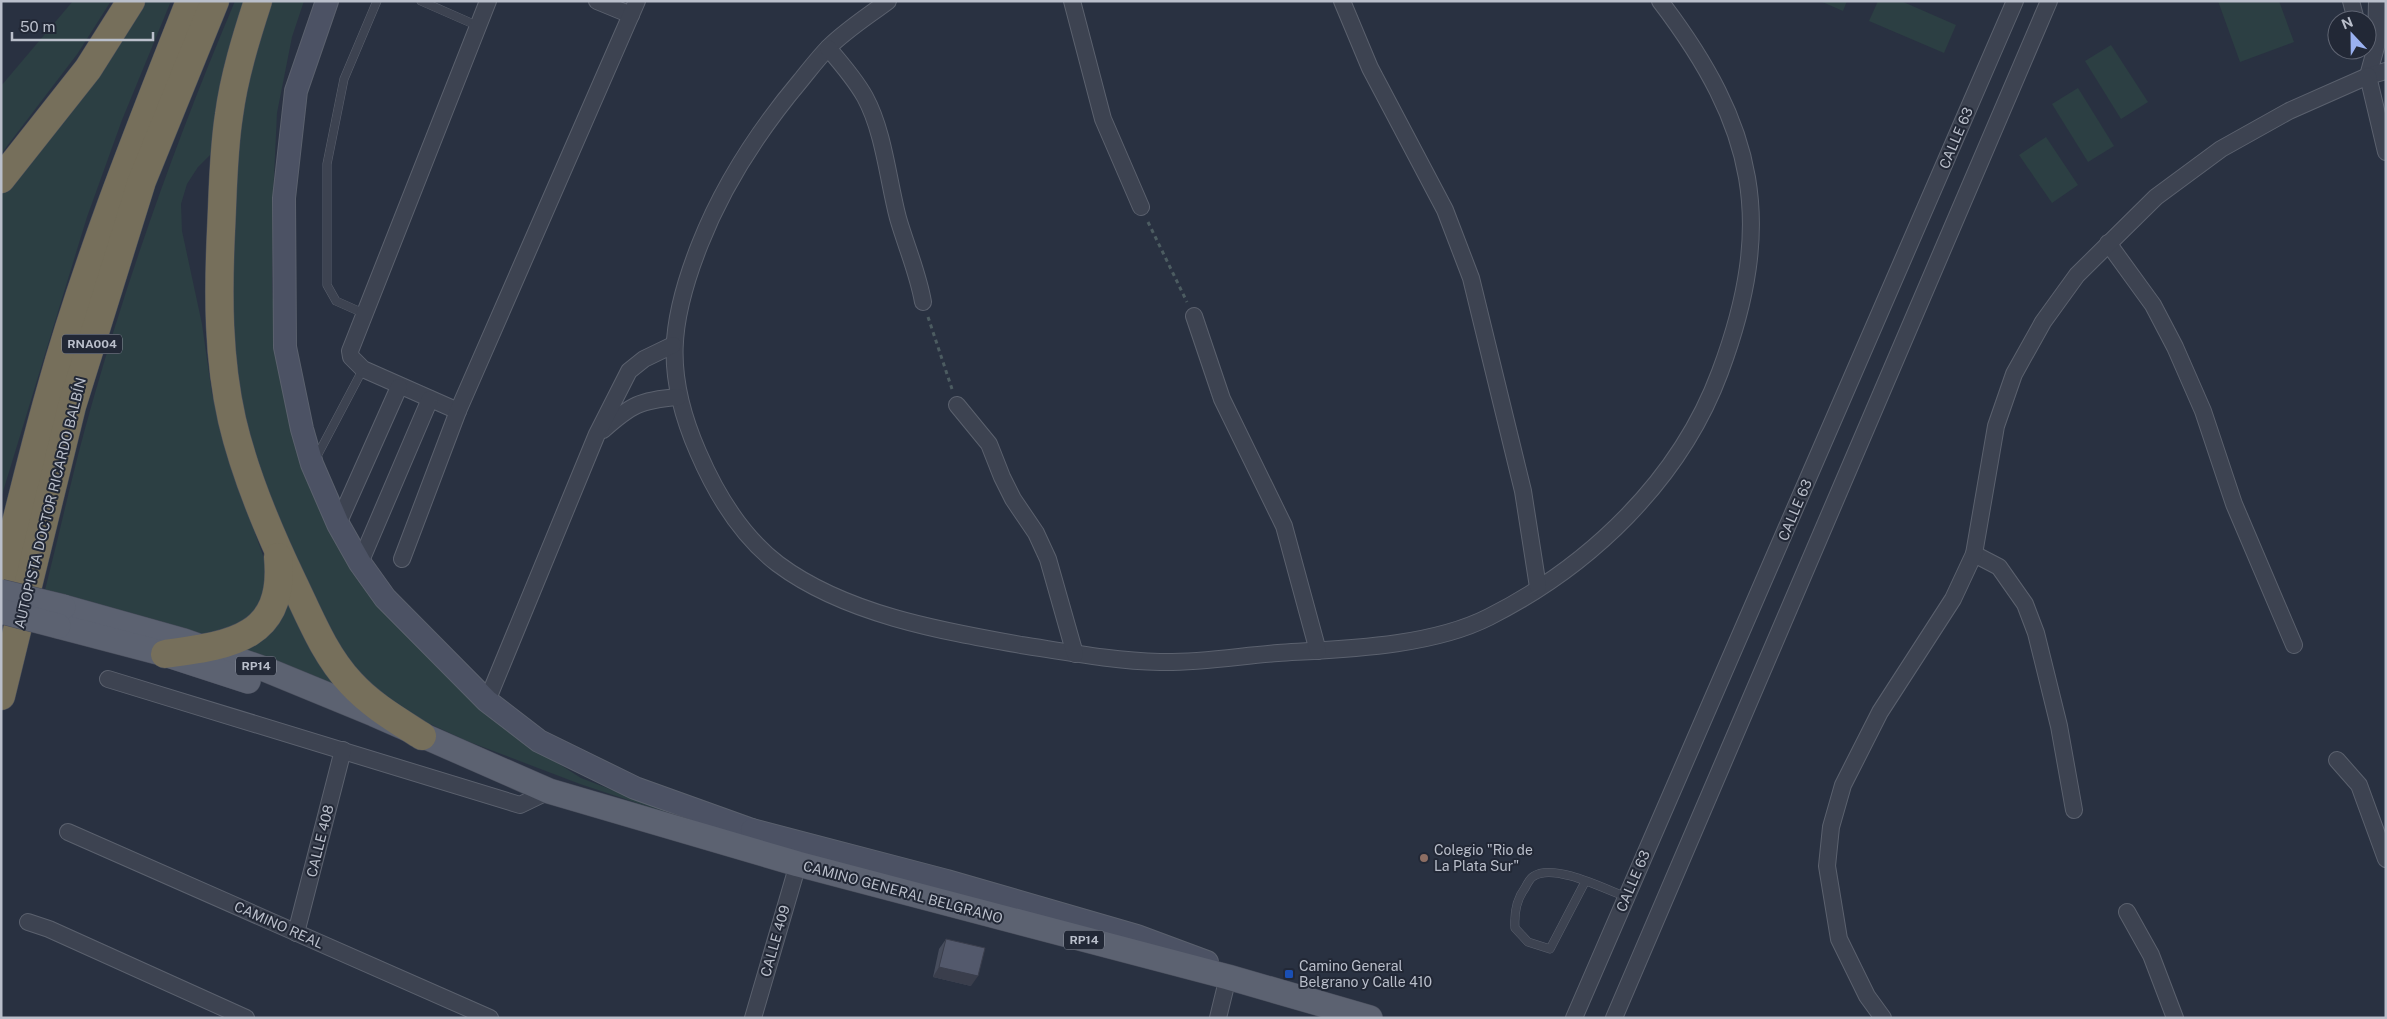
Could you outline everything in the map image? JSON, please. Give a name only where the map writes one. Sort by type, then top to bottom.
[{"type":"highway","points":[[1,179],[88,69],[131,1]]},
{"type":"highway","name":"AUTOPISTA DOCTOR RICARDO BALBÍN","points":[[1,583],[50,392],[88,272],[122,172],[190,1]]},
{"type":"highway","name":"AUTOPISTA DOCTOR RICARDO BALBÍN","points":[[1,696],[75,397],[142,182],[215,1]]},
{"type":"highway","points":[[258,1],[248,31],[229,114],[223,167],[218,304],[224,372],[232,420],[244,466],[278,550],[334,663],[352,684],[375,705],[432,741]]},
{"type":"highway","points":[[1,555],[31,465]]},
{"type":"highway","points":[[164,654],[208,648],[231,642],[247,634],[262,623],[271,611],[278,594],[280,572],[278,550]]},
{"type":"main road","name":"CAMINO GENERAL BELGRANO","points":[[1,592],[164,654],[278,691],[367,726],[432,741]]},
{"type":"main road","name":"CAMINO GENERAL BELGRANO","points":[[1,611],[60,616],[208,648],[374,714],[549,791],[755,841],[798,864],[1228,978],[1370,1018]]},
{"type":"street","points":[[327,1],[296,91],[284,198],[285,347],[302,429],[312,464],[338,524],[360,563],[385,598],[487,701],[539,741],[635,788],[755,841],[938,878],[1137,936],[1209,963],[1228,978],[1218,1018]]},
{"type":"street","points":[[458,411],[400,387],[363,369],[351,357],[350,351],[488,1]]},
{"type":"street","points":[[402,559],[458,411],[634,8],[597,1]]},
{"type":"street","points":[[888,1],[828,48],[780,105],[741,160],[705,230],[690,267],[679,304],[673,345],[678,397],[709,479],[732,516],[755,543],[778,564],[813,585],[863,606],[946,632],[1075,654],[1161,662],[1404,642],[1486,619],[1591,552],[1664,474],[1704,412],[1734,332],[1752,246],[1751,205],[1746,166],[1731,118],[1706,68],[1686,35],[1660,1]]},
{"type":"street","points":[[1072,1],[1103,119],[1141,207]]},
{"type":"street","points":[[1342,1],[1370,68],[1445,210],[1471,278],[1523,491],[1538,587]]},
{"type":"street","name":"CALLE 63","points":[[1574,1018],[2015,1]]},
{"type":"street","points":[[1614,1018],[2049,1]]},
{"type":"street","points":[[2368,76],[2376,47],[2378,1]]},
{"type":"street","points":[[828,48],[851,75],[866,98],[883,150],[898,218],[919,279],[923,302]]},
{"type":"street","points":[[2364,60],[2386,152]]},
{"type":"street","points":[[1883,1018],[1867,996],[1839,939],[1827,866],[1831,827],[1843,785],[1880,712],[1953,598],[1974,554],[1996,426],[2014,374],[2043,322],[2077,275],[2156,197],[2221,149],[2289,111],[2386,70]]},
{"type":"street","points":[[2108,243],[2153,305],[2175,347],[2203,411],[2234,504],[2294,645]]},
{"type":"street","points":[[1194,316],[1222,399],[1284,526],[1318,650]]},
{"type":"street","points":[[487,701],[597,434],[630,371],[644,359],[673,345]]},
{"type":"street","points":[[338,524],[400,387]]},
{"type":"street","points":[[597,434],[628,408],[650,400],[678,397]]},
{"type":"street","points":[[360,563],[430,399]]},
{"type":"street","points":[[957,405],[990,444],[1002,477],[1013,499],[1036,533],[1048,559],[1075,654]]},
{"type":"street","points":[[1974,554],[1999,568],[2026,604],[2036,633],[2059,726],[2074,810]]},
{"type":"street","points":[[108,679],[520,805],[549,791]]},
{"type":"street","name":"CALLE 408","points":[[296,932],[343,750]]},
{"type":"street","points":[[2337,760],[2359,785],[2386,859]]},
{"type":"street","name":"CAMINO REAL","points":[[68,832],[490,1018]]},
{"type":"street","name":"CALLE 409","points":[[753,1018],[798,864]]},
{"type":"street","points":[[2127,912],[2151,955],[2175,1018]]},
{"type":"street","points":[[28,922],[50,929],[246,1018]]},
{"type":"lane","points":[[364,313],[336,301],[327,285],[327,164],[344,79],[377,1]]},
{"type":"lane","points":[[421,1],[478,26]]},
{"type":"lane","points":[[312,464],[363,369]]},
{"type":"lane","points":[[1585,882],[1550,949],[1528,942],[1515,928],[1514,917],[1518,897],[1533,876],[1548,871],[1585,882],[1626,897]]},
{"type":"path","points":[[1141,207],[1194,316]]},
{"type":"path","points":[[923,302],[957,405]]},
{"type":"green space","points":[[73,1],[111,1],[78,53],[1,154],[1,86]]},
{"type":"green space","points":[[141,1],[171,1],[122,120],[87,217],[1,498],[1,193],[22,167]]},
{"type":"green space","points":[[235,1],[248,1],[212,153],[198,167],[187,184],[181,204],[182,231],[202,324],[212,394],[235,476],[267,567],[266,605],[239,631],[195,636],[45,590],[86,423],[124,299],[176,149]]},
{"type":"green space","points":[[266,1],[304,1],[292,37],[277,113],[273,198],[272,287],[277,355],[371,597],[452,682],[515,736],[581,778],[703,825],[580,784],[467,741],[415,717],[356,677],[319,616],[273,506],[244,418],[233,357],[228,282],[244,86]]},
{"type":"green space","points":[[1820,1],[1847,1],[1843,11]]},
{"type":"green space","points":[[1878,1],[1901,1],[1956,25],[1944,53],[1869,21]]},
{"type":"green space","points":[[2218,1],[2279,1],[2294,42],[2240,62]]},
{"type":"green space","points":[[2111,45],[2148,102],[2121,119],[2085,61]]},
{"type":"green space","points":[[2078,88],[2114,146],[2088,162],[2052,104]]},
{"type":"green space","points":[[2046,137],[2078,185],[2052,203],[2019,155]]},
{"type":"green space","points":[[290,596],[345,692],[237,652]]},
{"type":"building","points":[[946,939],[985,948],[978,976],[939,967]]},
{"type":"place","name":"Colegio \"Rio de La Plata Sur\"","points":[[1424,858]]},
{"type":"place","name":"Camino General Belgrano y Calle 410","points":[[1289,974]]}]
